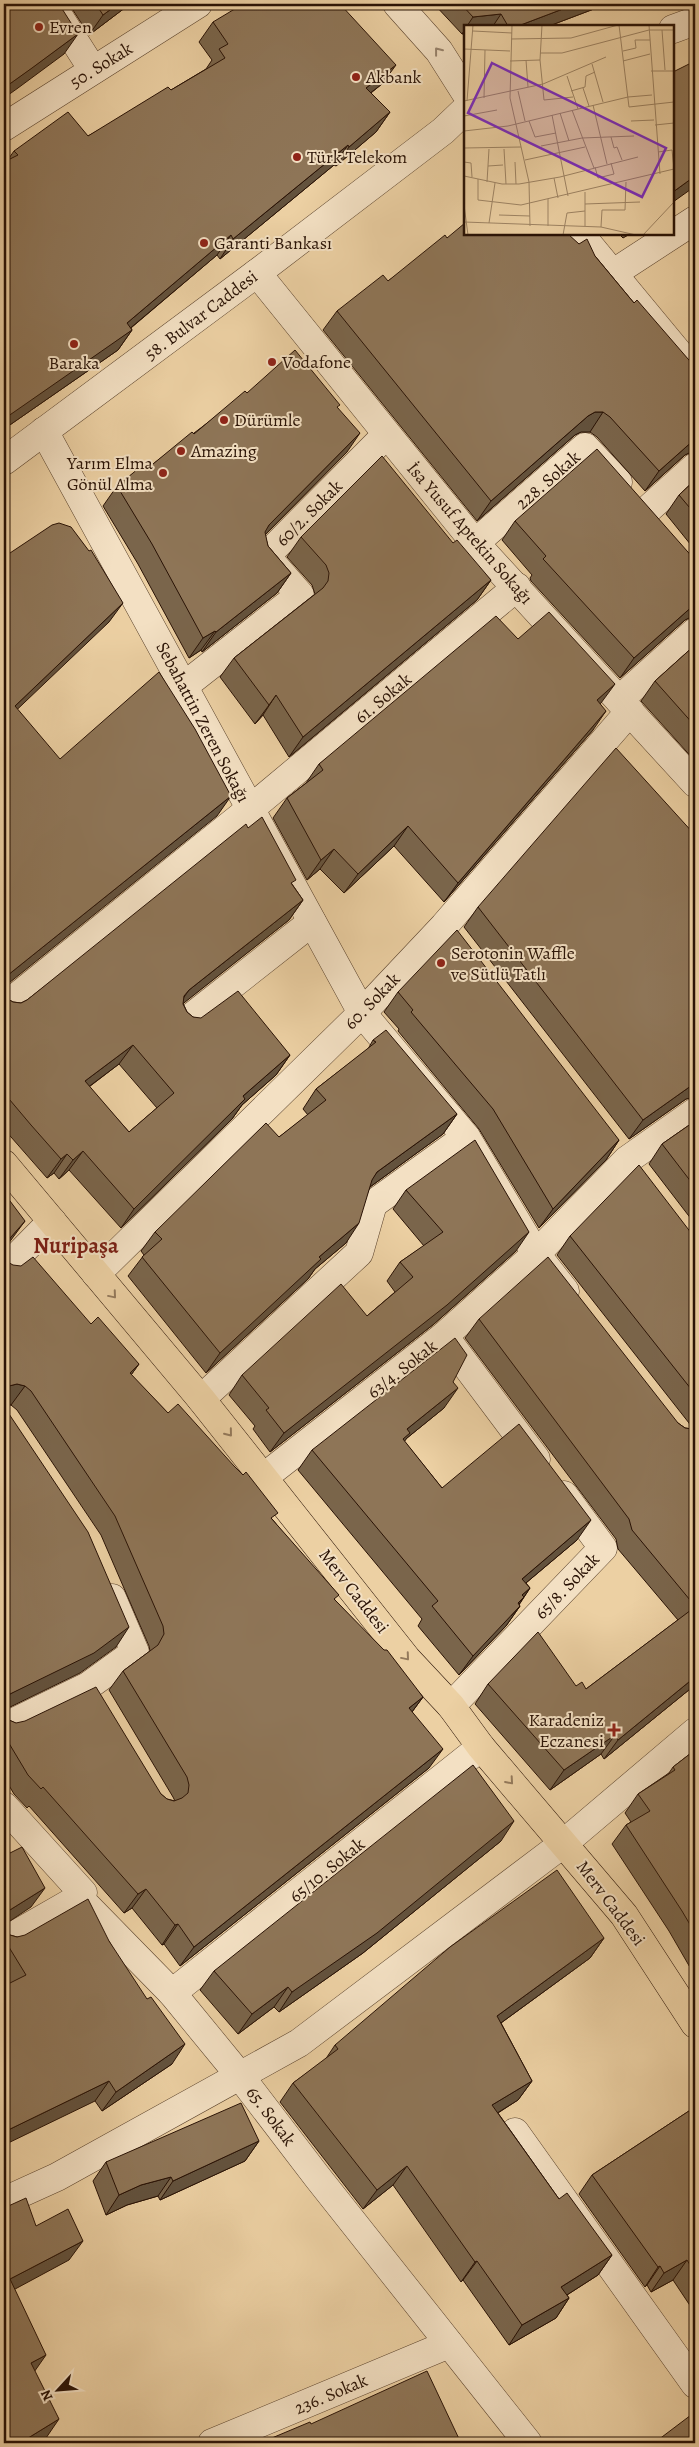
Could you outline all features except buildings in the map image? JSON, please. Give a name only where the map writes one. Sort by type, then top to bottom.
[{"type":"main road","name":"Merv Caddesi","points":[[4,1164],[201,1399],[407,1659],[451,1706],[481,1747],[624,1914],[695,2024]]},
{"type":"street","points":[[51,4],[93,70]]},
{"type":"street","name":"50. Sokak","points":[[4,127],[198,4]]},
{"type":"street","points":[[397,4],[439,51],[464,90]]},
{"type":"street","points":[[674,29],[695,21]]},
{"type":"street","name":"58. Bulvar Caddesi","points":[[4,460],[257,273],[435,137],[464,111]]},
{"type":"street","points":[[674,234],[695,220]]},
{"type":"street","points":[[581,235],[695,373]]},
{"type":"street","points":[[612,274],[672,235]]},
{"type":"street","name":"İsa Yusuf Aptekin Sokağı","points":[[257,273],[386,435],[476,543],[695,783]]},
{"type":"street","name":"Sebahattin Zeren Sokağı","points":[[44,431],[184,686],[249,810],[362,1013],[466,1137],[536,1254],[579,1308]]},
{"type":"street","name":"60/2. Sokak","points":[[184,686],[300,594],[266,556],[386,435]]},
{"type":"street","name":"228. Sokak","points":[[476,543],[585,447],[664,534]]},
{"type":"street","points":[[644,512],[695,467]]},
{"type":"street","name":"61. Sokak","points":[[4,1007],[249,810],[517,587]]},
{"type":"street","points":[[624,706],[695,632]]},
{"type":"street","name":"60. Sokak","points":[[96,1274],[362,1013],[444,926],[624,706]]},
{"type":"street","points":[[185,1022],[312,922]]},
{"type":"street","points":[[444,926],[462,949]]},
{"type":"street","name":"63/4. Sokak","points":[[264,1477],[444,1336],[536,1254],[627,1160],[695,1112]]},
{"type":"street","points":[[201,1399],[359,1252],[373,1204],[466,1137]]},
{"type":"street","points":[[609,1137],[644,1182]]},
{"type":"street","points":[[4,1270],[52,1221]]},
{"type":"street","name":"65/8. Sokak","points":[[444,1336],[603,1548],[451,1706]]},
{"type":"street","points":[[4,1727],[94,1695],[135,1652],[100,1571]]},
{"type":"street","points":[[4,2201],[57,2178],[299,2043],[564,1842],[695,1732]]},
{"type":"street","name":"65/10. Sokak","points":[[172,1993],[481,1747]]},
{"type":"street","name":"65. Sokak","points":[[4,1806],[83,1893],[79,1898],[172,1993],[240,2076],[528,2443]]},
{"type":"street","points":[[4,1941],[79,1898]]},
{"type":"street","points":[[515,2132],[695,2384]]},
{"type":"street","name":"236. Sokak","points":[[212,2443],[449,2344]]},
{"type":"place","name":"Evren","points":[[39,27]]},
{"type":"place","name":"Akbank","points":[[356,77]]},
{"type":"place","name":"Türk Telekom","points":[[297,157]]},
{"type":"place","name":"Garanti Bankası","points":[[204,243]]},
{"type":"place","name":"Baraka","points":[[74,344]]},
{"type":"place","name":"Vodafone","points":[[272,362]]},
{"type":"place","name":"Dürümle","points":[[224,420]]},
{"type":"place","name":"Amazing","points":[[181,451]]},
{"type":"place","name":"Yarım Elma Gönül Alma","points":[[163,473]]},
{"type":"place","name":"Serotonin Waffle ve Sütlü Tatlı","points":[[441,963]]},
{"type":"place","name":"Karadeniz Eczanesi","points":[[614,1730]]},
{"type":"district","name":"Nuripaşa","points":[[76,1245]]}]
